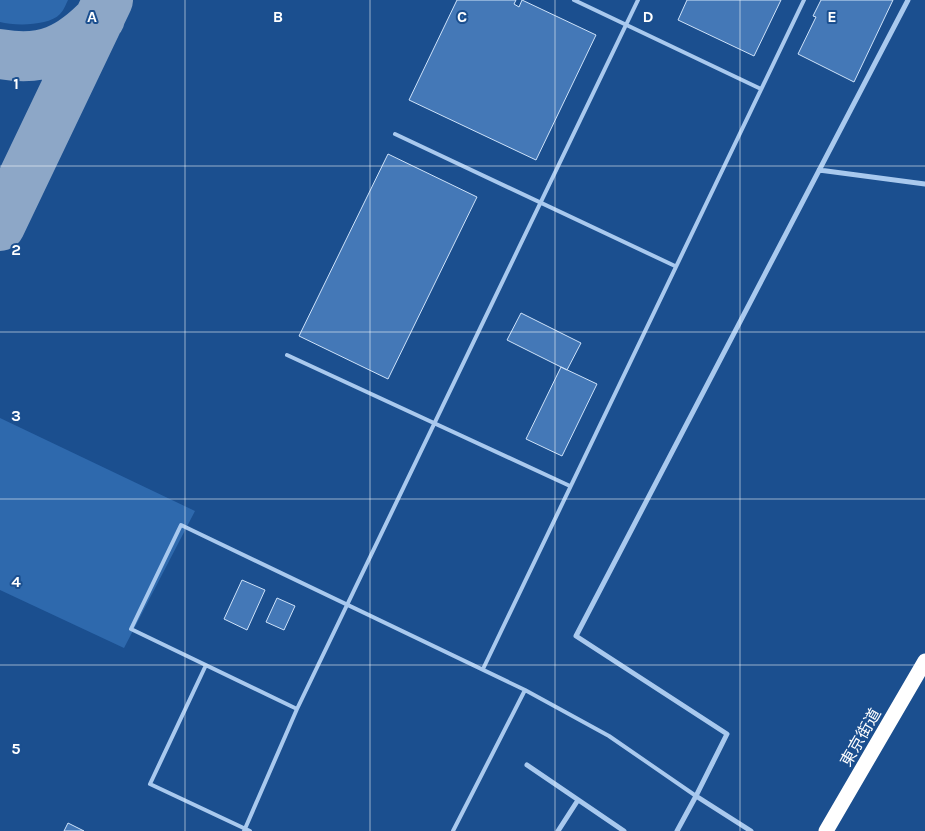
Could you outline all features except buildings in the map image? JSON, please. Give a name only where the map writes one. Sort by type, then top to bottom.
[{"type":"highway","name":"東京街道","points":[[826,831],[925,661]]},
{"type":"street","points":[[677,831],[727,734],[576,636],[908,0]]},
{"type":"street","points":[[819,170],[925,184]]},
{"type":"street","points":[[527,765],[624,831]]},
{"type":"street","points":[[696,796],[751,831]]},
{"type":"street","points":[[558,831],[578,800]]},
{"type":"lane","points":[[574,0],[761,89]]},
{"type":"lane","points":[[245,830],[297,709],[436,424],[638,0]]},
{"type":"lane","points":[[483,669],[804,0]]},
{"type":"lane","points":[[395,134],[676,266]]},
{"type":"lane","points":[[287,355],[570,486]]},
{"type":"lane","points":[[297,709],[131,629],[181,525],[525,690],[609,736],[696,796]]},
{"type":"lane","points":[[206,665],[150,784],[250,831]]},
{"type":"lane","points":[[453,831],[525,690]]},
{"type":"shaded area","points":[[0,0],[68,0],[64,9],[55,18],[40,23],[14,24],[0,22]]},
{"type":"shaded area","points":[[0,418],[195,511],[124,648],[0,590]]},
{"type":"taxiway","points":[[0,226],[108,0]]},
{"type":"taxiway","points":[[0,54],[30,56],[55,51],[78,38],[100,18]]}]
